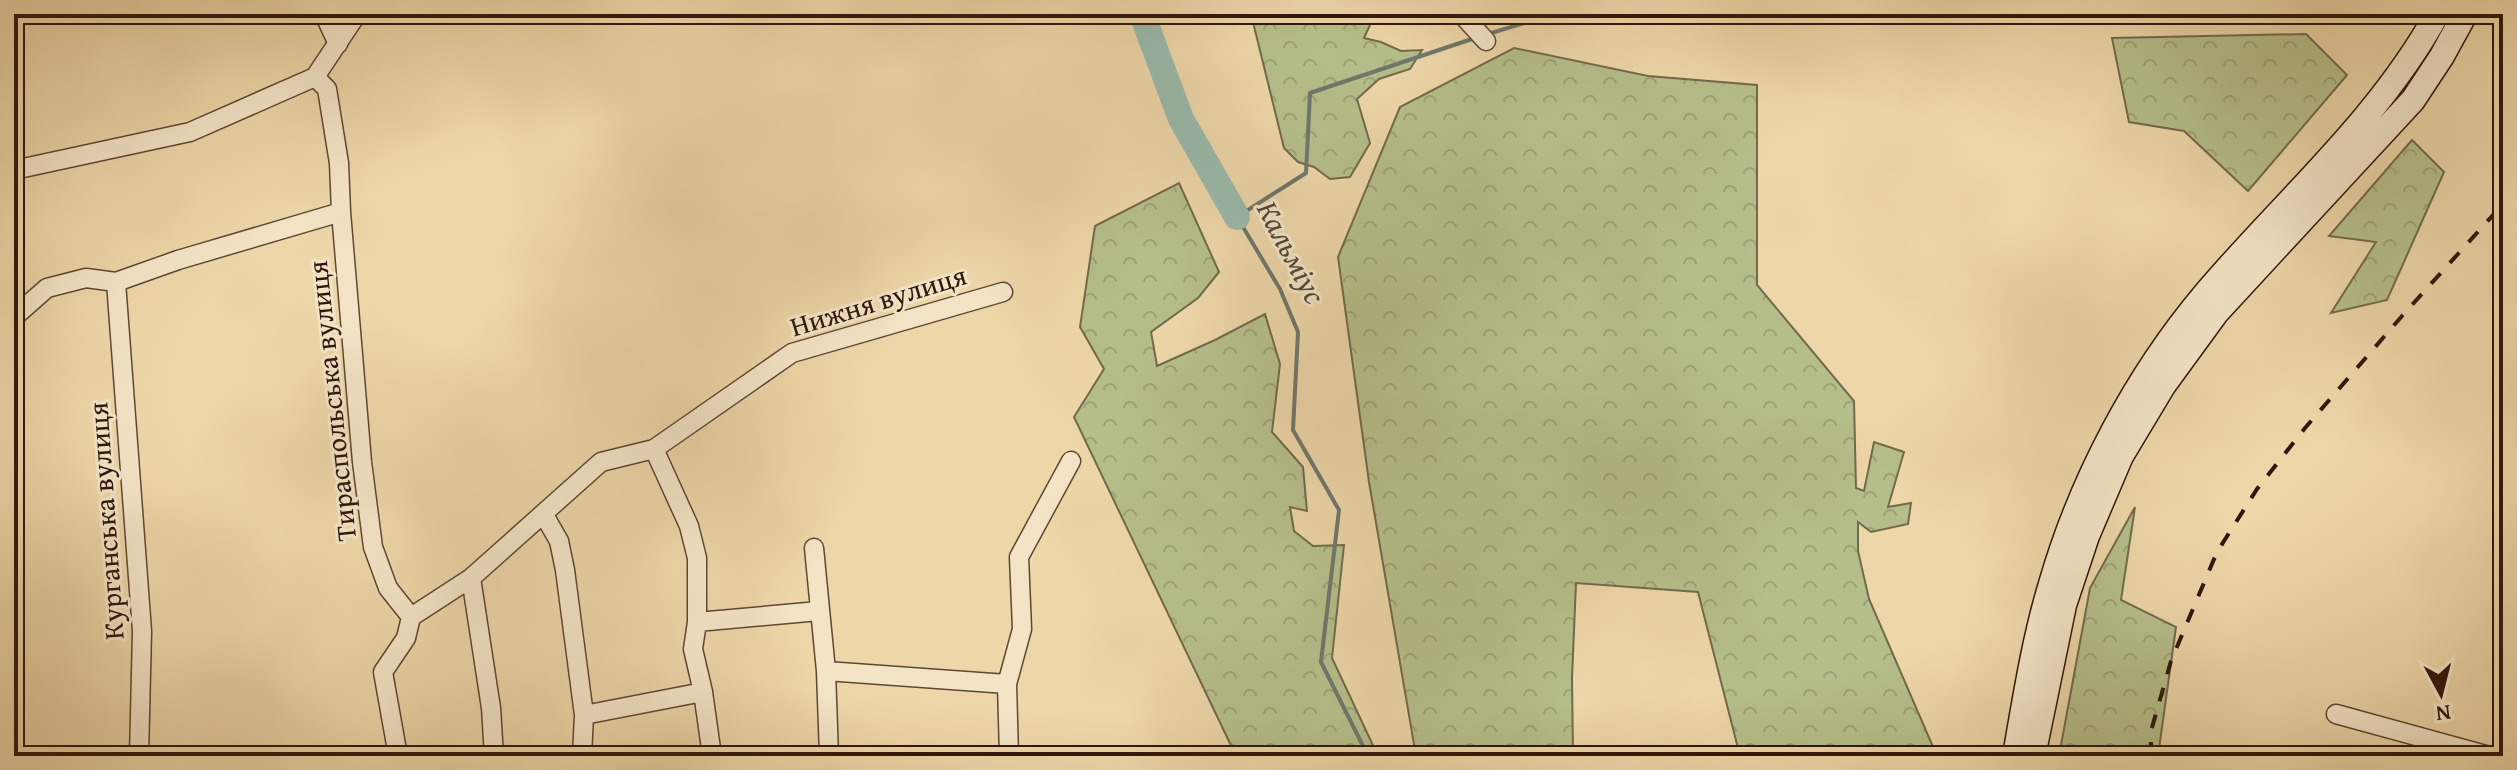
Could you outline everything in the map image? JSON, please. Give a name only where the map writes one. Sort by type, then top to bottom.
[{"type":"main road","points":[[2015,756],[2031,664],[2051,584],[2076,509],[2148,370],[2205,294],[2383,97],[2422,42],[2437,14]]},
{"type":"main road","points":[[2033,756],[2064,605],[2087,536],[2121,456],[2163,386],[2217,312],[2413,100],[2465,14]]},
{"type":"street","points":[[324,14],[338,44]]},
{"type":"street","points":[[14,170],[190,132],[315,77],[357,14]]},
{"type":"street","points":[[1466,19],[1486,41]]},
{"type":"street","name":"Тираспольська вулиця","points":[[315,77],[327,89],[339,163],[362,462],[373,547],[388,588],[411,617]]},
{"type":"street","points":[[14,317],[47,288],[86,278],[116,282],[178,260],[341,212]]},
{"type":"street","name":"Курганська вулиця","points":[[116,282],[142,631],[139,756]]},
{"type":"street","name":"Нижня вулиця","points":[[654,449],[792,353],[1003,292]]},
{"type":"street","points":[[398,756],[383,672],[406,638],[411,617],[471,578],[601,462],[654,449],[689,526],[697,558],[697,622],[693,649],[712,756]]},
{"type":"street","points":[[1009,756],[1007,684],[1022,629],[1019,557],[1071,461]]},
{"type":"street","points":[[544,515],[559,541],[584,715],[582,756]]},
{"type":"street","points":[[814,548],[826,671],[829,756]]},
{"type":"street","points":[[471,578],[491,708],[494,756]]},
{"type":"street","points":[[697,622],[819,611]]},
{"type":"street","points":[[826,671],[1007,684]]},
{"type":"street","points":[[584,715],[703,692]]},
{"type":"street","points":[[2336,714],[2489,756]]},
{"type":"green space","points":[[1251,14],[1375,14],[1364,38],[1401,51],[1422,50],[1410,69],[1379,79],[1357,99],[1370,143],[1350,177],[1330,179],[1314,167],[1298,162],[1284,148]]},
{"type":"green space","points":[[2306,34],[2347,75],[2248,191],[2184,131],[2129,122],[2112,38]]},
{"type":"green space","points":[[1514,48],[1648,76],[1757,85],[1757,285],[1854,401],[1856,488],[1864,491],[1874,442],[1904,452],[1888,507],[1911,503],[1908,524],[1871,532],[1858,522],[1858,551],[1869,599],[1937,756],[1740,756],[1698,592],[1576,583],[1573,756],[1416,756],[1369,482],[1338,257],[1400,107]]},
{"type":"green space","points":[[2412,140],[2444,172],[2387,300],[2331,313],[2376,242],[2329,236]]},
{"type":"green space","points":[[1179,183],[1219,272],[1198,298],[1151,332],[1157,366],[1265,314],[1280,364],[1272,432],[1303,467],[1307,511],[1290,507],[1294,531],[1313,546],[1344,545],[1332,658],[1378,756],[1236,756],[1074,417],[1104,369],[1080,327],[1095,226]]},
{"type":"green space","points":[[2135,507],[2121,600],[2176,627],[2158,756],[2059,756],[2090,588]]},
{"type":"waterway","name":"Кальміус","points":[[1142,14],[1181,119],[1237,217]]},
{"type":"waterway","points":[[1488,34],[1554,14]]},
{"type":"waterway","name":"Кальміус","points":[[1368,756],[1321,662],[1339,510],[1293,430],[1298,332],[1280,289],[1237,217],[1306,173],[1310,93],[1475,38]]},
{"type":"railway","points":[[2151,756],[2151,731],[2171,661],[2217,552],[2257,489],[2305,428],[2503,204]]}]
